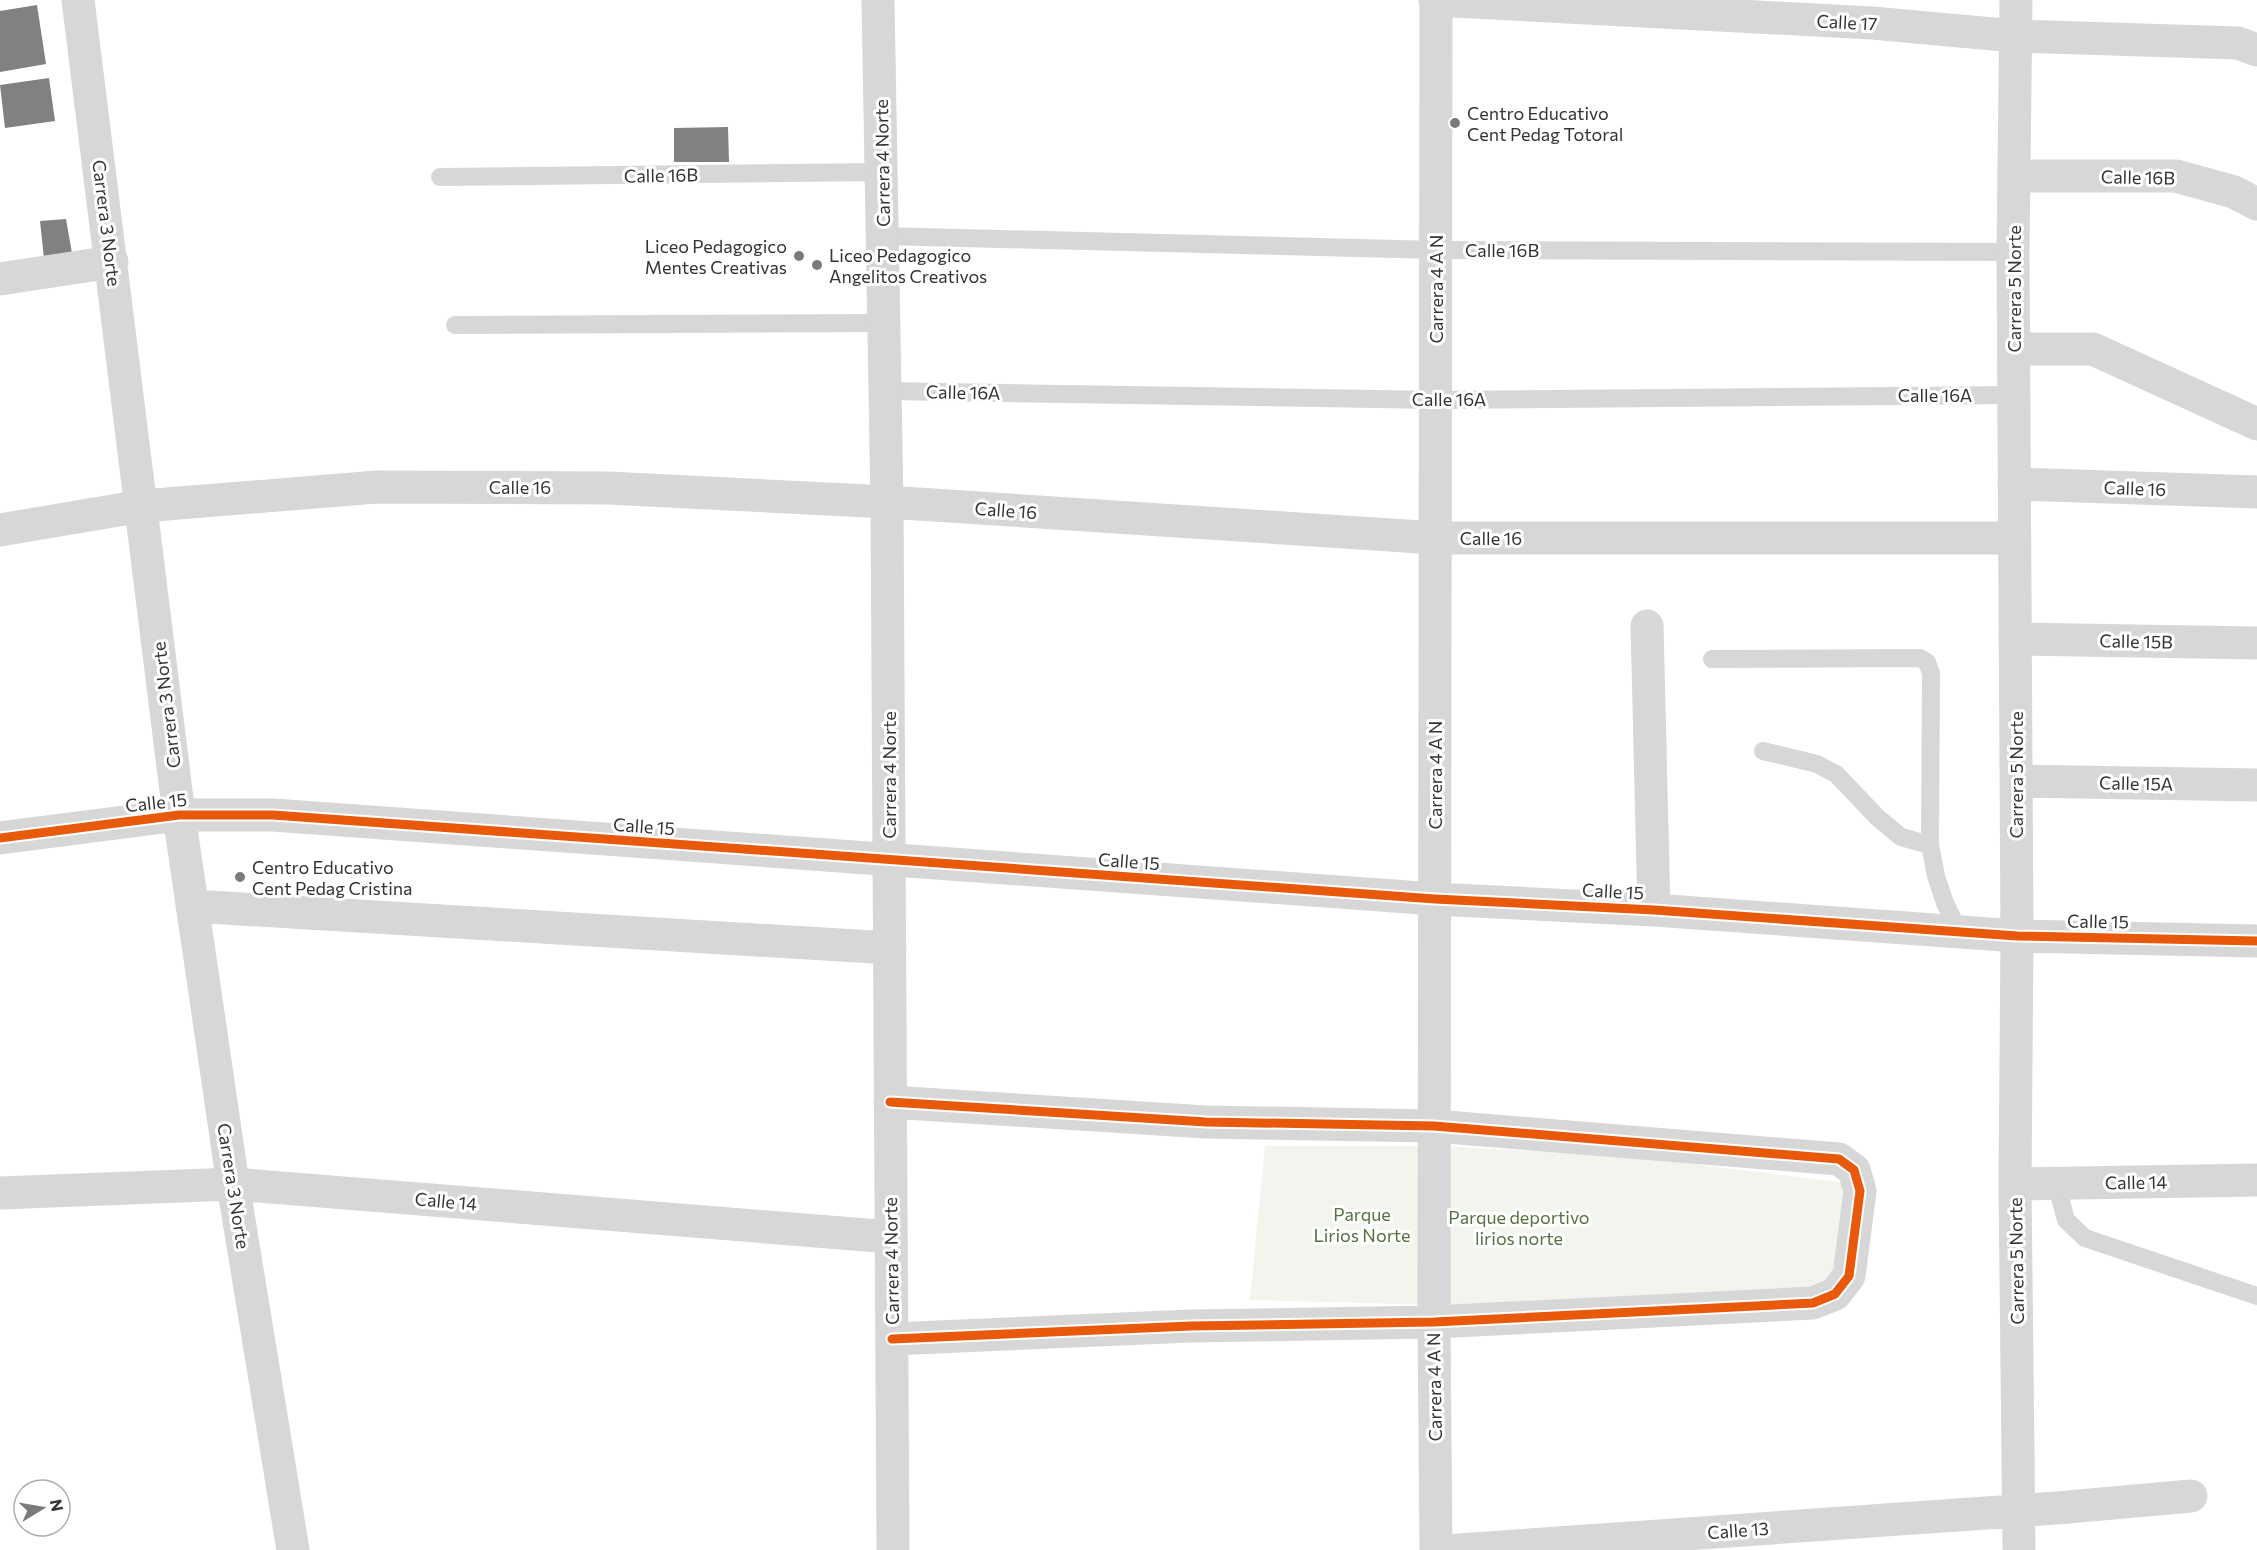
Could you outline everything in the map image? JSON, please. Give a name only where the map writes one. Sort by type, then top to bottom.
[{"type":"street","name":"Carrera 3 Norte","points":[[78,0],[179,814],[233,1184],[292,1550]]},
{"type":"street","name":"Carrera 4 Norte","points":[[878,0],[887,502],[893,1550]]},
{"type":"street","name":"Calle 17","points":[[1435,0],[1872,23],[2015,36],[2238,43],[2257,50]]},
{"type":"street","name":"Carrera 4 A N","points":[[1435,0],[1434,1322],[1436,1550]]},
{"type":"street","name":"Carrera 5 Norte","points":[[2016,0],[2013,252],[2017,936],[2015,1184],[2019,1550]]},
{"type":"street","name":"Calle 16B","points":[[2014,176],[2176,176],[2234,192],[2257,204]]},
{"type":"street","points":[[0,279],[112,262]]},
{"type":"street","points":[[2014,349],[2093,349],[2257,424]]},
{"type":"street","name":"Calle 16","points":[[2014,484],[2257,492]]},
{"type":"street","name":"Calle 16","points":[[0,530],[142,506],[377,487],[609,488],[887,502],[1436,538],[2014,538]]},
{"type":"street","points":[[1647,626],[1654,910]]},
{"type":"street","name":"Calle 15B","points":[[2015,639],[2257,643]]},
{"type":"street","name":"Calle 15A","points":[[2016,781],[2257,784]]},
{"type":"street","name":"Calle 15","points":[[0,838],[179,814],[273,815],[1435,899],[1654,910],[2017,936],[2257,941]]},
{"type":"street","points":[[192,906],[890,948]]},
{"type":"street","points":[[890,1102],[1206,1122],[1434,1126],[1839,1159],[1854,1170],[1860,1191],[1849,1276],[1835,1294],[1814,1303],[1434,1322],[1191,1326],[892,1339]]},
{"type":"street","name":"Calle 14","points":[[2015,1184],[2257,1180]]},
{"type":"street","name":"Calle 14","points":[[0,1193],[233,1184],[891,1237]]},
{"type":"street","name":"Calle 13","points":[[1458,1550],[2191,1496]]},
{"type":"lane","name":"Calle 16B","points":[[440,177],[882,172]]},
{"type":"lane","name":"Calle 16B","points":[[883,236],[1436,249],[2013,252]]},
{"type":"lane","points":[[455,325],[884,323]]},
{"type":"lane","name":"Calle 16A","points":[[885,391],[1436,400],[2014,395]]},
{"type":"lane","points":[[1712,659],[1920,658],[1927,662],[1931,673],[1930,845],[1932,862],[1959,932]]},
{"type":"lane","points":[[1763,751],[1817,764],[1836,774],[1878,818],[1901,837],[1930,845]]},
{"type":"lane","points":[[2056,1183],[2066,1220],[2085,1238],[2257,1296]]},
{"type":"green space","name":"Parque deportivo lirios norte","points":[[1265,1146],[1445,1146],[1636,1157],[1847,1183],[1841,1273],[1800,1299],[1438,1305],[1250,1300]]},
{"type":"building","points":[[37,5],[46,64],[0,72],[0,11]]},
{"type":"building","points":[[49,78],[55,121],[5,128],[0,85]]},
{"type":"building","points":[[728,127],[729,162],[674,162],[674,128]]},
{"type":"building","points":[[66,219],[73,259],[45,268],[40,221]]},
{"type":"cycle path","points":[[0,838],[179,815],[273,815],[1435,899],[1654,910],[2017,936],[2257,941]]},
{"type":"cycle path","points":[[890,1102],[1206,1122],[1434,1126],[1839,1159],[1854,1170],[1860,1191],[1849,1276],[1835,1294],[1813,1303],[1434,1322],[1191,1326],[892,1339]]},
{"type":"place","name":"Centro Educativo Cent Pedag Totoral","points":[[1455,123]]},
{"type":"place","name":"Liceo Pedagogico Mentes Creativas","points":[[799,256]]},
{"type":"place","name":"Liceo Pedagogico Angelitos Creativos","points":[[817,265]]},
{"type":"place","name":"Centro Educativo Cent Pedag Cristina","points":[[240,877]]},
{"type":"park label","name":"Parque Lirios Norte","points":[[1362,1224]]}]
